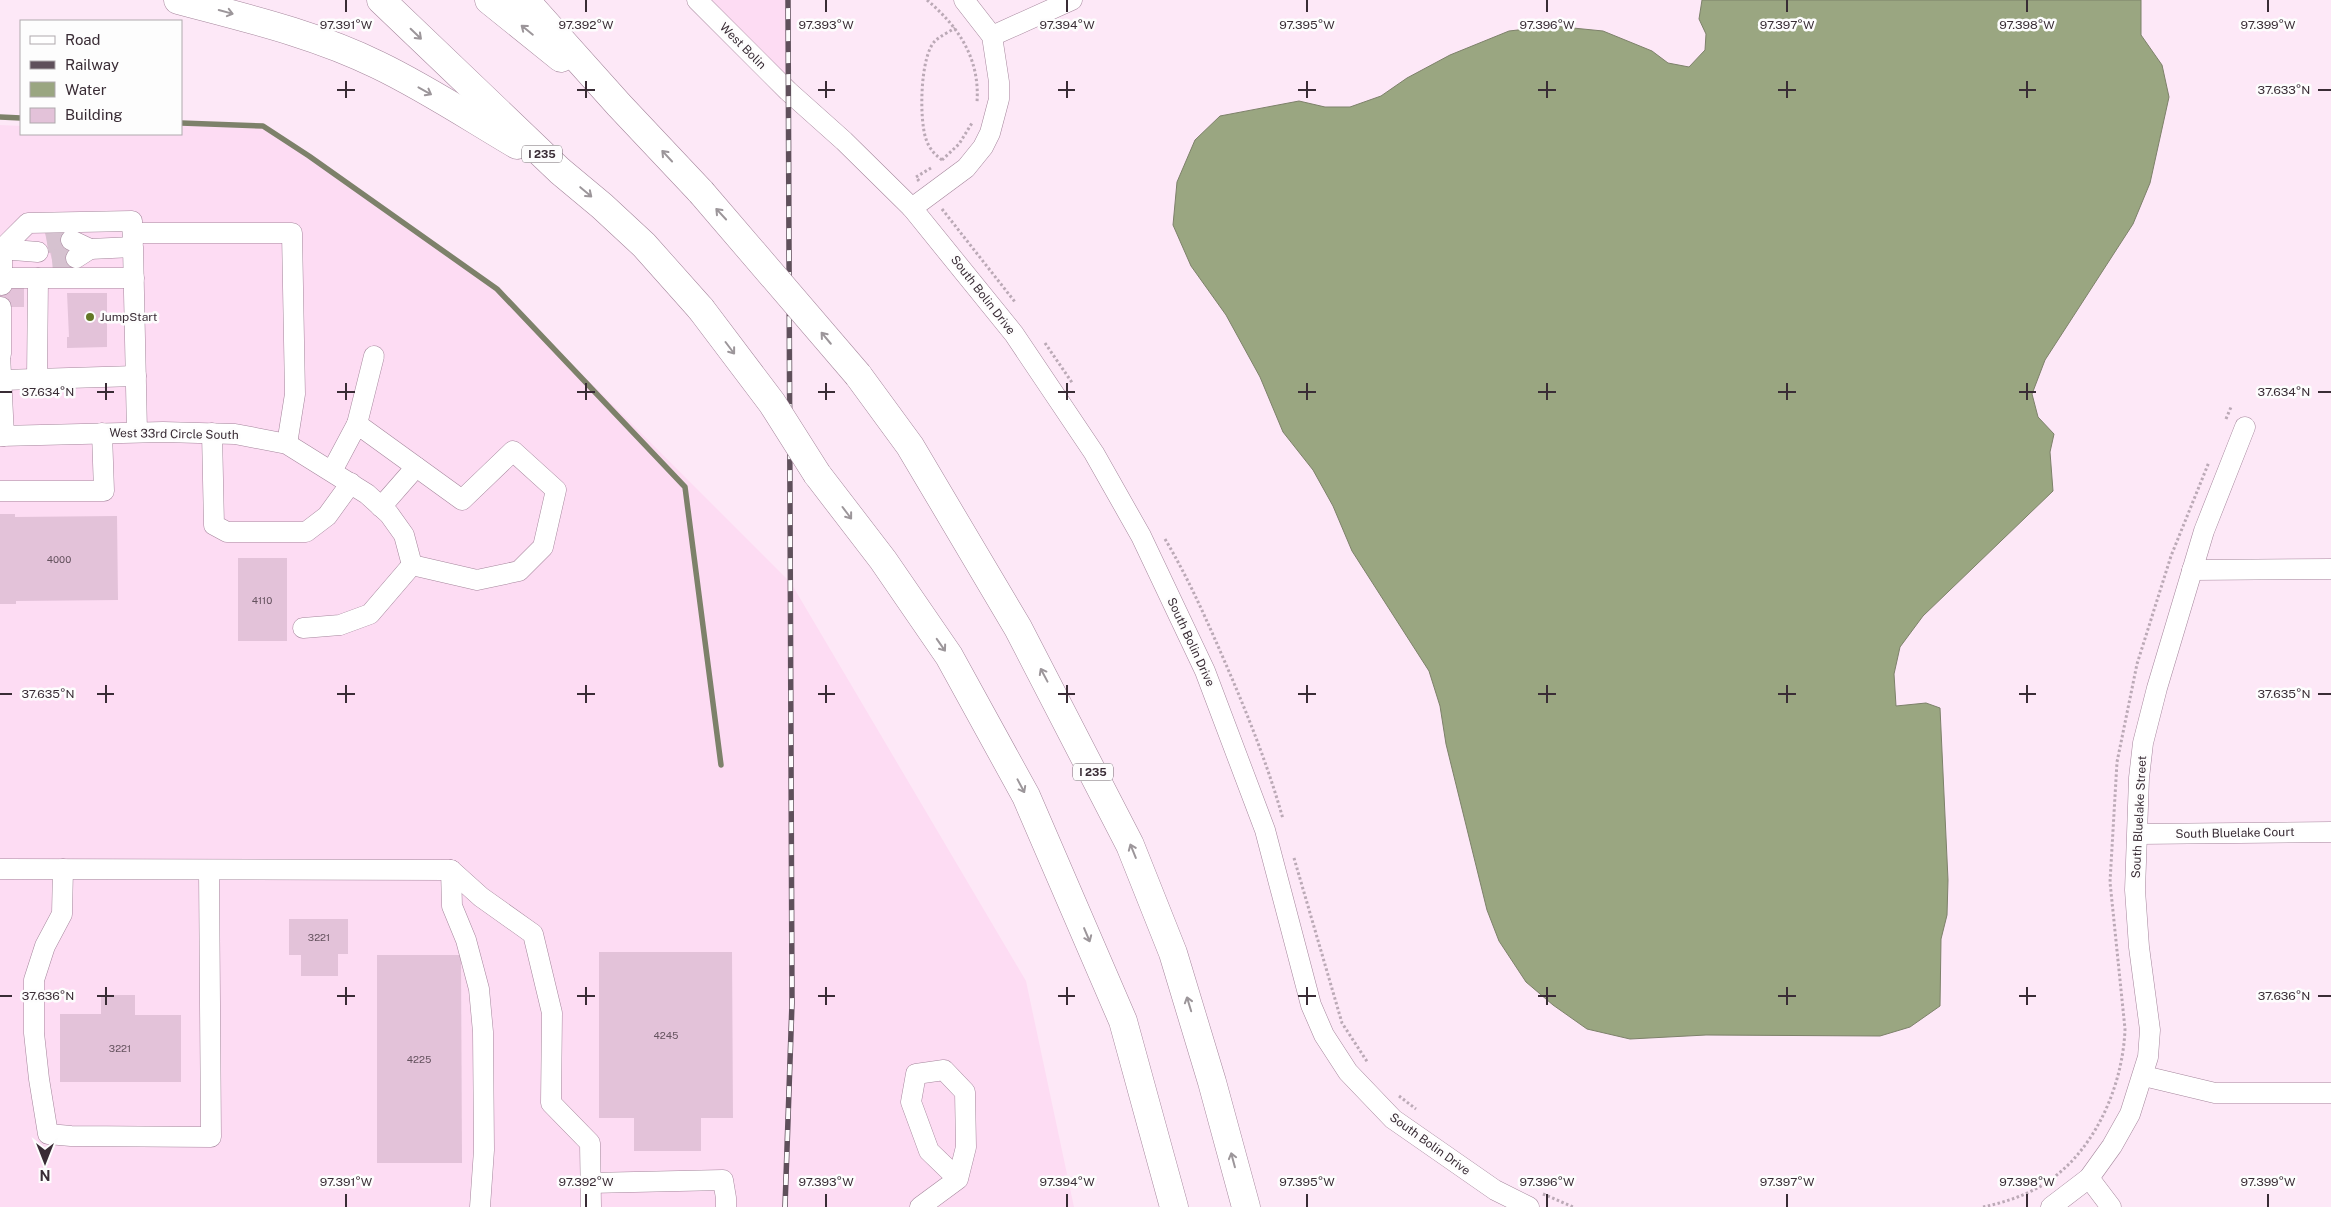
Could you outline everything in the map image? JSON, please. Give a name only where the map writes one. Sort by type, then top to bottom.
[{"type":"highway","points":[[178,0],[288,30],[378,65],[440,99],[560,171]]},
{"type":"highway","name":"I 235","points":[[380,0],[560,171],[602,206],[644,245],[701,309],[772,403],[817,474],[882,560],[949,656],[1026,796],[1124,1021],[1174,1207]]},
{"type":"highway","name":"I 235","points":[[489,0],[619,105],[701,192],[858,375],[910,446],[1018,628],[1130,845],[1173,953],[1212,1082],[1246,1207]]},
{"type":"highway","points":[[525,0],[619,105]]},
{"type":"street","name":"West Bolin","points":[[697,0],[788,92]]},
{"type":"street","points":[[912,208],[966,168],[983,147],[990,133],[999,99],[999,82],[992,36],[964,0]]},
{"type":"street","points":[[992,36],[1072,0]]},
{"type":"street","name":"South Bolin Drive","points":[[788,92],[844,141],[912,208],[1014,334],[1094,453],[1141,536],[1205,671],[1265,830],[1311,1005],[1324,1035],[1348,1072],[1394,1119],[1495,1190],[1529,1207]]},
{"type":"street","points":[[134,278],[38,278],[2,281],[1,249],[28,223],[132,221],[134,278],[137,432]]},
{"type":"street","points":[[79,249],[133,240],[292,232],[295,394],[287,444]]},
{"type":"street","points":[[1,249],[46,252]]},
{"type":"street","points":[[37,379],[38,278]]},
{"type":"street","points":[[2,306],[2,436]]},
{"type":"street","points":[[332,471],[358,424],[374,356]]},
{"type":"street","points":[[2,380],[136,376]]},
{"type":"street","points":[[303,628],[340,625],[370,614],[412,565],[477,580],[519,570],[543,547],[556,490],[513,451],[462,500],[358,424]]},
{"type":"street","name":"South Bluelake Street","points":[[2089,1178],[2112,1146],[2130,1114],[2144,1076],[2148,1057],[2150,1030],[2139,948],[2134,890],[2139,834],[2139,778],[2143,743],[2157,688],[2204,531],[2245,427]]},
{"type":"street","name":"West 33rd Circle South","points":[[2,436],[137,432],[212,433],[235,434],[287,444],[351,483],[382,507],[404,535],[412,565]]},
{"type":"street","points":[[0,491],[104,491],[102,433]]},
{"type":"street","points":[[212,433],[214,525],[227,532],[306,532],[327,516],[351,483]]},
{"type":"street","points":[[382,507],[416,467]]},
{"type":"street","points":[[2192,570],[2331,568]]},
{"type":"street","name":"South Bluelake Court","points":[[2139,834],[2331,832]]},
{"type":"street","points":[[0,869],[451,870],[481,897],[533,934],[552,1013],[551,1103],[590,1143],[591,1207]]},
{"type":"street","points":[[63,869],[62,914],[45,946],[34,980],[34,1033],[48,1134],[211,1137],[208,870]]},
{"type":"street","points":[[451,870],[452,906],[466,940],[480,989],[483,1032],[484,1150],[480,1207]]},
{"type":"street","points":[[920,1207],[958,1179],[966,1147],[965,1092],[944,1070],[916,1074],[911,1102],[929,1151],[958,1179]]},
{"type":"street","points":[[2144,1076],[2214,1093],[2331,1093]]},
{"type":"street","points":[[2051,1207],[2089,1178],[2111,1207]]},
{"type":"street","points":[[590,1183],[723,1180],[726,1207]]},
{"type":"path","points":[[942,160],[931,150],[925,137],[920,105],[928,54],[935,41],[955,28]]},
{"type":"shaded area","points":[[692,0],[788,0],[789,107]]},
{"type":"shaded area","points":[[0,125],[20,126],[20,135],[182,135],[182,126],[263,126],[309,156],[497,289],[791,583],[1026,981],[1074,1207],[0,1207]]},
{"type":"water","points":[[1702,0],[2141,0],[2141,35],[2162,65],[2169,97],[2150,183],[2133,224],[2045,360],[2032,394],[2038,417],[2054,434],[2050,452],[2053,491],[1923,616],[1900,647],[1894,674],[1896,706],[1926,703],[1940,708],[1948,880],[1947,915],[1941,939],[1940,1006],[1910,1027],[1880,1036],[1706,1035],[1630,1039],[1587,1029],[1553,1005],[1526,982],[1499,941],[1487,910],[1446,744],[1440,706],[1429,671],[1352,551],[1333,506],[1313,470],[1283,432],[1260,377],[1226,315],[1191,266],[1173,225],[1177,182],[1195,140],[1220,116],[1299,101],[1325,107],[1350,107],[1381,96],[1407,78],[1450,55],[1509,31],[1553,26],[1603,31],[1652,51],[1668,63],[1689,67],[1705,50],[1706,34],[1699,19]]},
{"type":"building","points":[[44,230],[68,230],[79,270],[55,271]]},
{"type":"building","points":[[0,285],[24,285],[24,307],[0,307]]},
{"type":"building","points":[[67,293],[107,293],[107,347],[67,348],[67,337],[69,337]]},
{"type":"building","points":[[0,514],[15,514],[15,517],[117,516],[118,600],[16,601],[16,604],[0,604]]},
{"type":"building","points":[[238,558],[287,558],[287,641],[238,641]]},
{"type":"building","points":[[289,919],[348,919],[348,954],[338,954],[338,976],[301,976],[301,955],[289,955]]},
{"type":"building","points":[[599,952],[732,952],[733,1118],[701,1118],[701,1151],[634,1151],[634,1118],[599,1118]]},
{"type":"building","points":[[377,955],[461,955],[462,1163],[377,1163]]},
{"type":"building","points":[[101,995],[135,995],[135,1015],[181,1015],[181,1082],[60,1082],[60,1014],[101,1014]]},
{"type":"waterway","points":[[0,117],[20,118]]},
{"type":"waterway","points":[[182,123],[263,126],[309,156],[497,289],[685,487],[721,765]]},
{"type":"tunnel","points":[[47,243],[71,240]]},
{"type":"tunnel","points":[[52,260],[76,258]]},
{"type":"railway","points":[[785,1207],[792,1003],[788,0]]},
{"type":"place","name":"JumpStart","points":[[90,317]]}]
